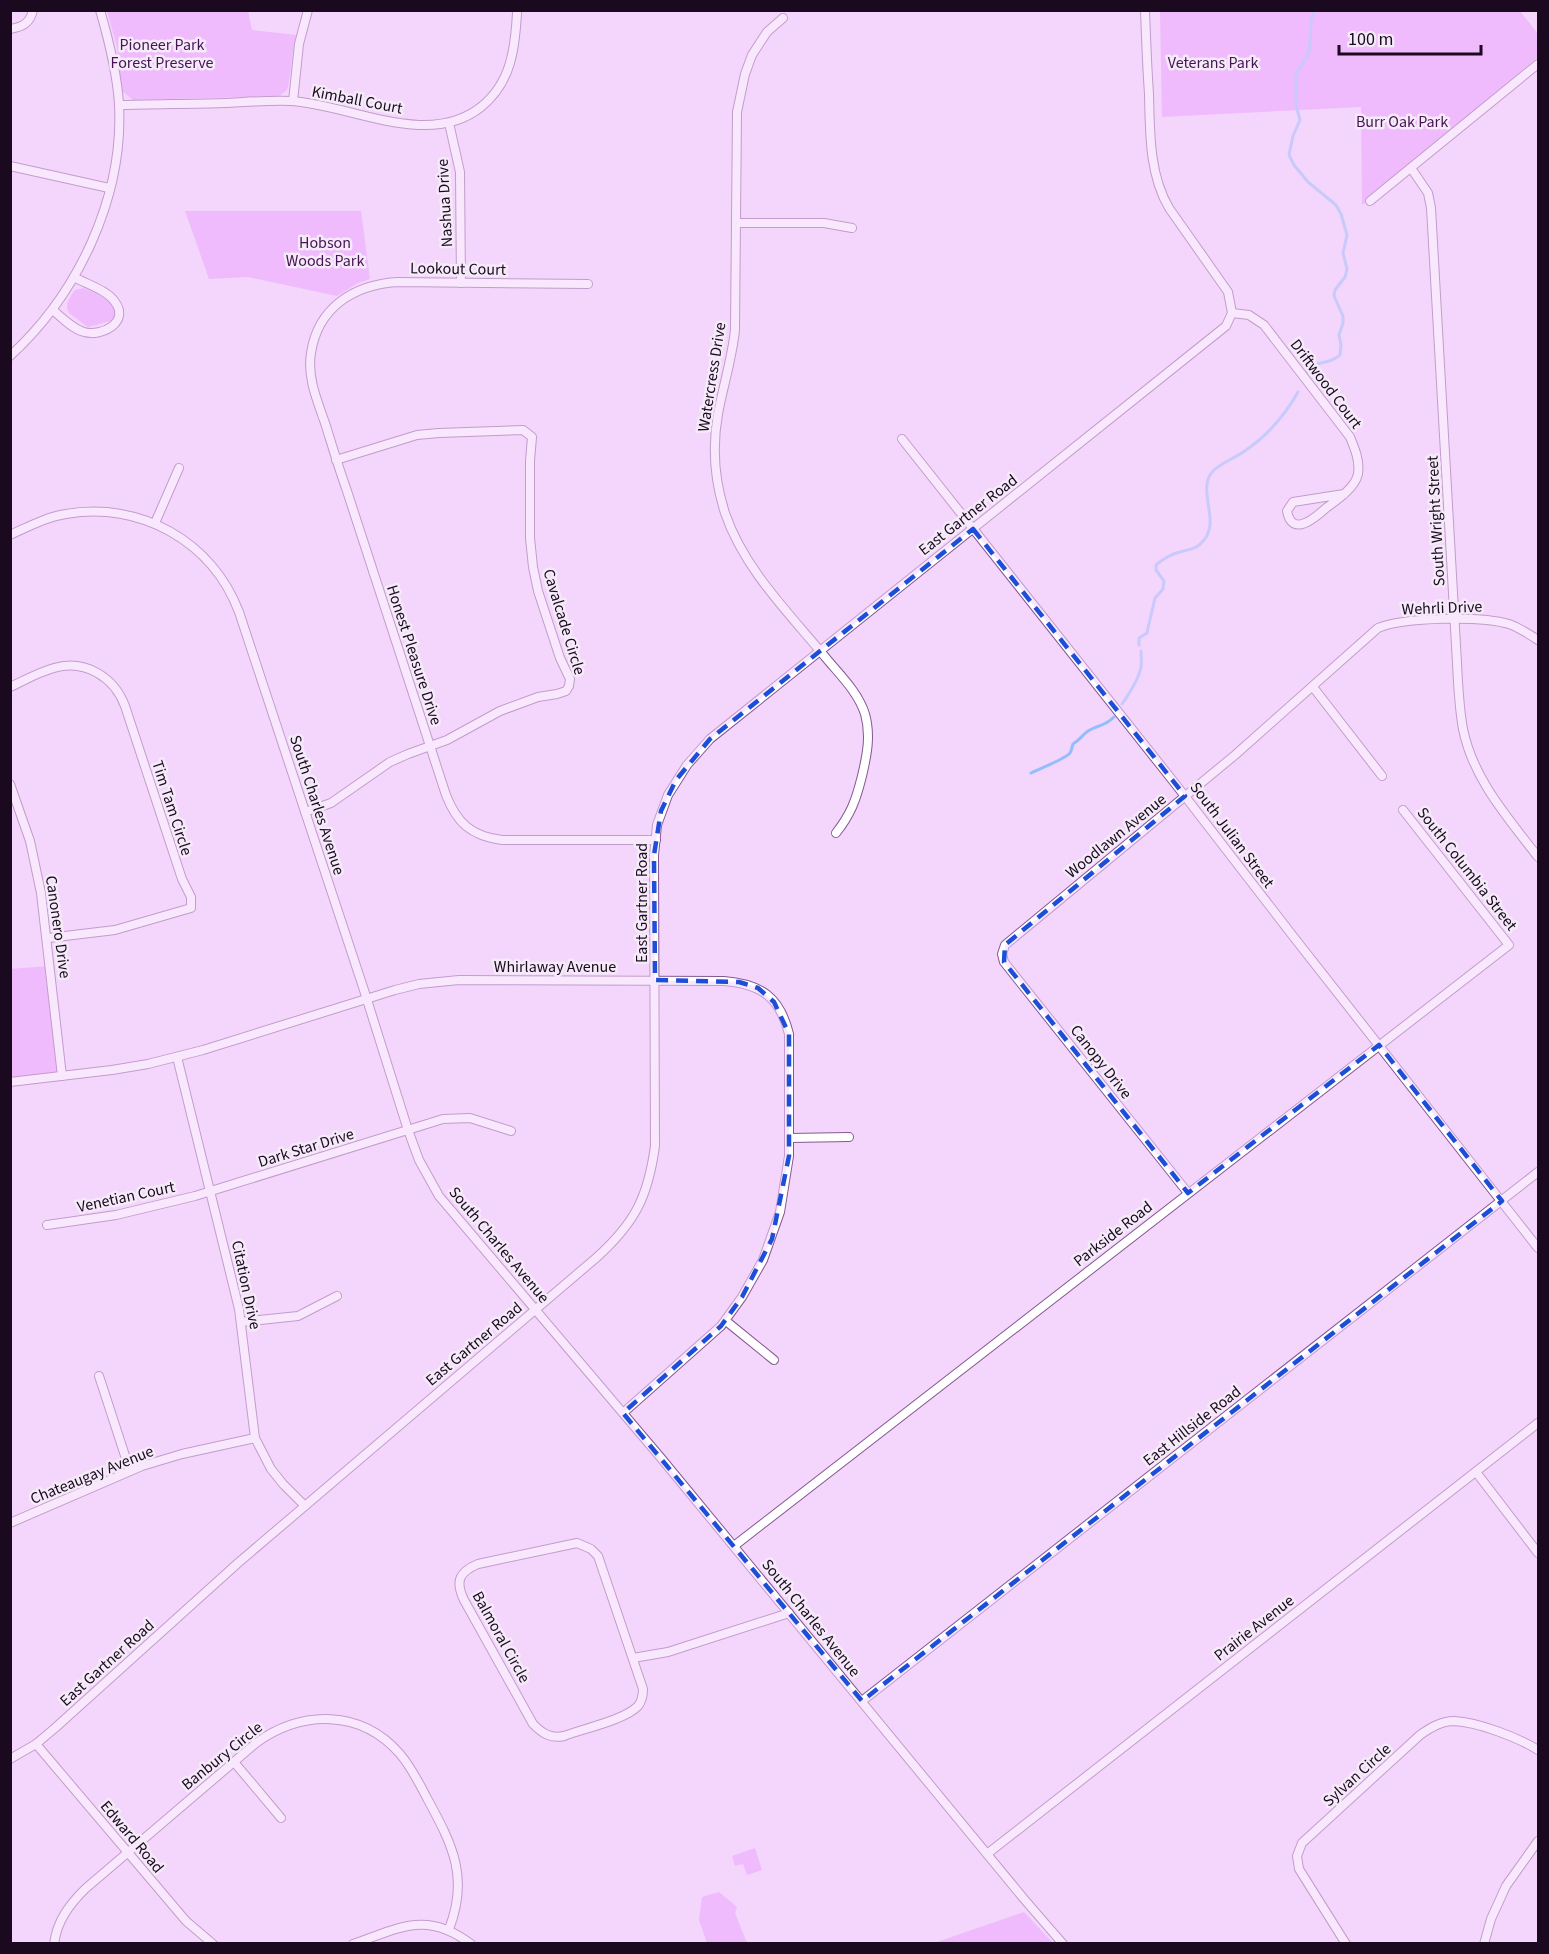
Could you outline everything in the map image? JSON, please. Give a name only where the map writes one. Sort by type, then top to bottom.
[{"type":"street","points":[[10,29],[27,23],[33,10]]},
{"type":"street","points":[[10,356],[53,310],[74,277],[99,224],[109,188],[116,157],[119,105],[110,44],[99,10]]},
{"type":"street","points":[[293,101],[299,44],[308,10]]},
{"type":"street","points":[[1145,10],[1150,140],[1155,172],[1164,200],[1225,285],[1232,313]]},
{"type":"street","name":"Kimball Court","points":[[119,105],[293,101],[417,125],[449,123],[477,110],[500,86],[514,53],[516,13]]},
{"type":"street","name":"Watercress Drive","points":[[783,18],[767,32],[752,55],[740,94],[736,129],[735,330],[715,434],[715,455],[720,495],[732,530],[752,567],[855,695],[864,712],[867,724],[867,755],[857,796],[848,818],[836,833]]},
{"type":"street","points":[[1370,201],[1539,64]]},
{"type":"street","name":"Nashua Drive","points":[[449,123],[460,172],[461,283]]},
{"type":"street","points":[[10,166],[109,188]]},
{"type":"street","name":"South Wright Street","points":[[1411,168],[1428,193],[1431,208],[1463,731],[1471,757],[1495,800],[1539,857]]},
{"type":"street","points":[[736,223],[824,223],[852,228]]},
{"type":"street","points":[[53,310],[76,329],[87,333],[108,329],[118,320],[119,309],[113,299],[74,277]]},
{"type":"street","name":"Lookout Court","points":[[334,306],[354,292],[381,283],[588,284]]},
{"type":"street","name":"Honest Pleasure Drive","points":[[334,306],[315,335],[311,350],[310,373],[336,460],[452,810],[461,822],[482,836],[501,840],[656,840]]},
{"type":"street","name":"Driftwood Court","points":[[1232,313],[1249,315],[1264,325],[1350,437],[1357,456],[1358,474],[1344,494],[1317,516],[1303,524],[1292,522],[1288,517],[1287,511],[1293,502],[1344,494]]},
{"type":"street","name":"East Gartner Road","points":[[10,1760],[36,1744],[238,1563],[536,1310],[616,1239],[634,1215],[648,1186],[655,1146],[654,855],[661,811],[668,795],[698,751],[819,650],[1214,337],[1226,326],[1232,313]]},
{"type":"street","name":"Cavalcade Circle","points":[[305,812],[331,803],[390,762],[447,740],[500,711],[566,691],[570,679],[560,658],[532,567],[530,461],[532,437],[523,430],[439,433],[405,438],[336,460]]},
{"type":"street","name":"South Julian Street","points":[[902,439],[1539,1248]]},
{"type":"street","points":[[155,523],[179,468]]},
{"type":"street","name":"South Charles Avenue","points":[[10,535],[65,514],[91,511],[114,512],[155,523],[178,536],[200,553],[214,568],[236,603],[408,1130],[419,1160],[439,1196],[734,1546],[1063,1944]]},
{"type":"street","name":"Wehrli Drive","points":[[1378,628],[1395,623],[1477,618],[1504,623],[1539,640]]},
{"type":"street","name":"Woodlawn Avenue","points":[[1005,945],[1185,796],[1313,687],[1378,628]]},
{"type":"street","name":"Tim Tam Circle","points":[[10,687],[62,666],[89,669],[111,682],[125,706],[182,879],[192,902],[190,908],[123,928],[48,938]]},
{"type":"street","points":[[1313,687],[1382,776]]},
{"type":"street","name":"Canonero Drive","points":[[10,784],[24,820],[37,869],[48,938],[62,1076]]},
{"type":"street","name":"South Columbia Street","points":[[1403,810],[1509,945]]},
{"type":"street","name":"Canopy Drive","points":[[1005,945],[1002,954],[1004,962],[1188,1193]]},
{"type":"street","name":"Parkside Road","points":[[734,1546],[1509,945]]},
{"type":"street","name":"Whirlaway Avenue","points":[[10,1082],[130,1067],[177,1057],[419,984],[444,981],[655,980],[739,982],[754,986],[770,997],[783,1016],[789,1034],[790,1138],[786,1187],[772,1239],[754,1277],[726,1321],[692,1354],[623,1413]]},
{"type":"street","name":"Citation Drive","points":[[177,1057],[233,1281],[241,1322],[255,1438],[271,1469],[305,1506]]},
{"type":"street","name":"Dark Star Drive","points":[[211,1191],[443,1119],[460,1118],[483,1121],[511,1131]]},
{"type":"street","points":[[790,1138],[849,1137]]},
{"type":"street","name":"East Hillside Road","points":[[862,1701],[1539,1172]]},
{"type":"street","name":"Venetian Court","points":[[46,1225],[116,1215],[211,1191]]},
{"type":"street","points":[[241,1322],[298,1316],[337,1296]]},
{"type":"street","points":[[726,1321],[774,1360]]},
{"type":"street","points":[[99,1376],[130,1471]]},
{"type":"street","name":"Prairie Avenue","points":[[987,1854],[1539,1423]]},
{"type":"street","name":"Chateaugay Avenue","points":[[10,1523],[130,1471],[182,1454],[255,1438]]},
{"type":"street","points":[[1476,1472],[1539,1553]]},
{"type":"street","name":"Balmoral Circle","points":[[577,1543],[583,1544],[598,1556],[633,1658],[643,1693],[642,1700],[633,1710],[564,1736],[553,1737],[542,1733],[533,1724],[464,1600],[459,1584],[462,1574],[468,1568],[478,1564],[577,1543]]},
{"type":"street","points":[[633,1658],[668,1652],[789,1612]]},
{"type":"street","name":"Banbury Circle","points":[[54,1944],[63,1916],[74,1900],[234,1762],[282,1727],[303,1720],[325,1719],[342,1720],[372,1731],[393,1746],[407,1762],[449,1838],[456,1861],[459,1889],[455,1914],[449,1929]]},
{"type":"street","name":"Sylvan Circle","points":[[1346,1944],[1299,1869],[1297,1856],[1302,1843],[1420,1735],[1435,1725],[1455,1721],[1482,1727],[1516,1738],[1539,1750]]},
{"type":"street","name":"Edward Road","points":[[36,1744],[186,1921],[213,1944]]},
{"type":"street","points":[[234,1762],[281,1818]]},
{"type":"street","points":[[1484,1944],[1491,1919],[1506,1886],[1539,1841]]},
{"type":"street","points":[[353,1944],[417,1924],[430,1924],[449,1929],[471,1944]]},
{"type":"highlighted area","points":[[973,529],[1185,796],[1005,945],[1004,962],[1188,1193],[1379,1045],[1502,1201],[862,1701],[623,1413],[721,1326],[742,1297],[772,1239],[789,1156],[789,1034],[774,1002],[758,988],[739,982],[655,980],[654,855],[661,811],[676,780],[710,739]]},
{"type":"green space","name":"Pioneer Park Forest Preserve","points":[[107,11],[248,11],[252,30],[296,35],[287,90],[279,96],[133,100],[122,91],[117,47]]},
{"type":"green space","name":"Veterans Park","points":[[1160,11],[1520,11],[1538,34],[1538,57],[1362,205],[1361,107],[1162,117]]},
{"type":"green space","name":"Hobson Woods Park","points":[[185,211],[361,211],[370,279],[358,283],[337,296],[248,277],[209,279]]},
{"type":"green space","points":[[84,288],[112,304],[114,315],[111,321],[88,327],[69,313],[67,304],[70,298],[75,290]]},
{"type":"green space","points":[[49,966],[60,1075],[11,1081],[10,969]]},
{"type":"green space","points":[[755,1848],[762,1870],[747,1875],[743,1864],[735,1866],[732,1856]]},
{"type":"green space","points":[[719,1892],[737,1907],[735,1913],[747,1943],[707,1943],[699,1920],[702,1897]]},
{"type":"green space","points":[[1024,1912],[1053,1943],[934,1943]]},
{"type":"waterway","points":[[1306,373],[1313,366],[1340,355],[1339,335],[1343,316],[1334,296],[1347,269],[1343,253],[1347,235],[1341,214],[1336,205],[1308,182],[1289,155],[1293,136],[1300,120],[1296,105],[1296,74],[1308,55],[1314,10]]},
{"type":"waterway","points":[[1139,645],[1139,638],[1147,633],[1155,598],[1163,589],[1164,581],[1156,570],[1156,565],[1170,555],[1198,546],[1209,532],[1210,514],[1207,495],[1209,477],[1214,470],[1242,453],[1269,431],[1282,417],[1298,392]]},
{"type":"waterway","points":[[1122,704],[1138,676],[1141,651]]},
{"type":"waterway","points":[[1031,773],[1068,755],[1073,744],[1086,733],[1114,717]]},
{"type":"park label","name":"Burr Oak Park","points":[[1402,122]]}]
